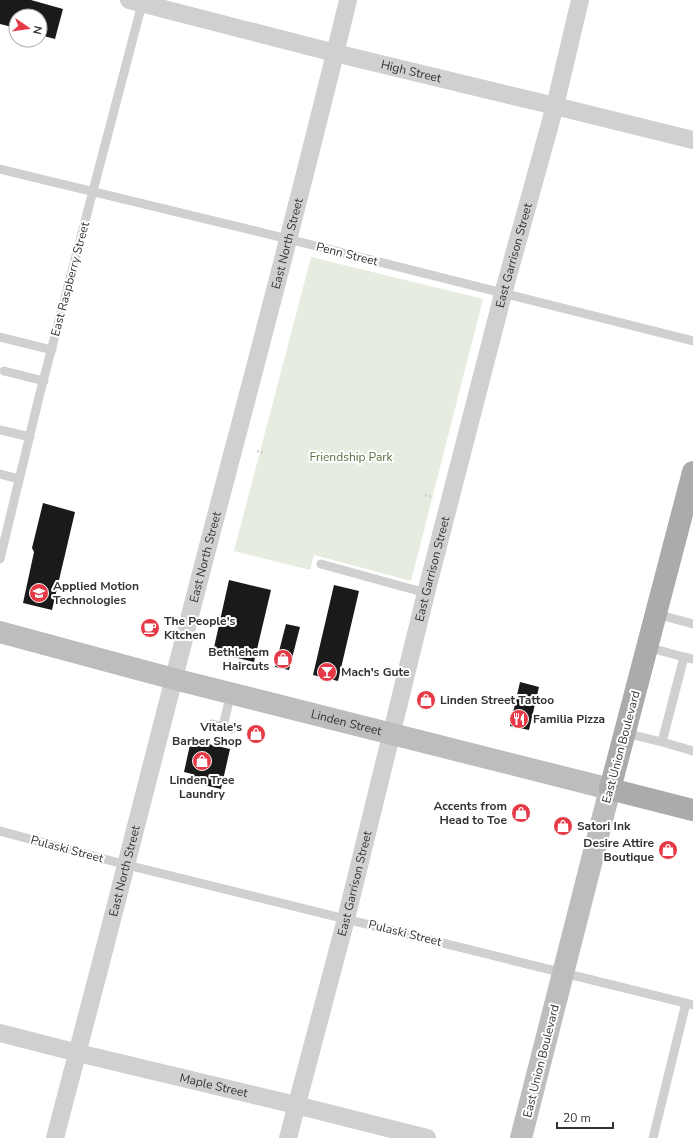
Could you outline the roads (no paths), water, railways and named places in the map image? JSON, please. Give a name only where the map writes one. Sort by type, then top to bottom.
[{"type":"main road","name":"East Union Boulevard","points":[[521,1138],[693,472]]},
{"type":"main road","name":"Linden Street","points":[[0,632],[174,679],[693,810]]},
{"type":"street","name":"East North Street","points":[[55,1138],[127,865],[348,0]]},
{"type":"street","name":"East Garrison Street","points":[[288,1138],[346,919],[426,593],[503,294],[555,106],[580,0]]},
{"type":"street","name":"High Street","points":[[138,1],[335,53],[693,140]]},
{"type":"street","name":"Maple Street","points":[[0,1033],[78,1053],[296,1104],[426,1138]]},
{"type":"lane","name":"East Raspberry Street","points":[[0,559],[19,479],[93,192],[138,1]]},
{"type":"lane","name":"Penn Street","points":[[0,169],[288,239],[693,341]]},
{"type":"lane","points":[[0,337],[52,350]]},
{"type":"lane","points":[[4,371],[44,381]]},
{"type":"lane","points":[[0,430],[30,437]]},
{"type":"lane","points":[[0,474],[19,479]]},
{"type":"lane","points":[[321,564],[426,593]]},
{"type":"lane","points":[[656,614],[693,624]]},
{"type":"lane","points":[[648,647],[693,659]]},
{"type":"lane","points":[[662,742],[684,657]]},
{"type":"lane","points":[[223,726],[231,693]]},
{"type":"lane","points":[[212,724],[232,729]]},
{"type":"lane","points":[[625,734],[662,742],[693,751]]},
{"type":"lane","name":"Pulaski Street","points":[[0,831],[127,865],[690,1004]]},
{"type":"lane","points":[[653,1138],[690,1004]]},
{"type":"place","name":"Applied Motion Technologies","points":[[39,593]]},
{"type":"place","name":"The People's Kitchen","points":[[150,628]]},
{"type":"place","name":"Bethlehem Haircuts","points":[[283,659]]},
{"type":"place","name":"Mach's Gute","points":[[327,672]]},
{"type":"place","name":"Linden Street Tattoo","points":[[426,700]]},
{"type":"place","name":"Familia Pizza","points":[[519,719]]},
{"type":"place","name":"Vitale's Barber Shop","points":[[256,734]]},
{"type":"place","name":"Linden Tree Laundry","points":[[202,761]]},
{"type":"place","name":"Accents from Head to Toe","points":[[521,813]]},
{"type":"place","name":"Satori Ink","points":[[563,826]]},
{"type":"place","name":"Desire Attire Boutique","points":[[668,850]]},
{"type":"park label","name":"Friendship Park","points":[[351,457]]}]
